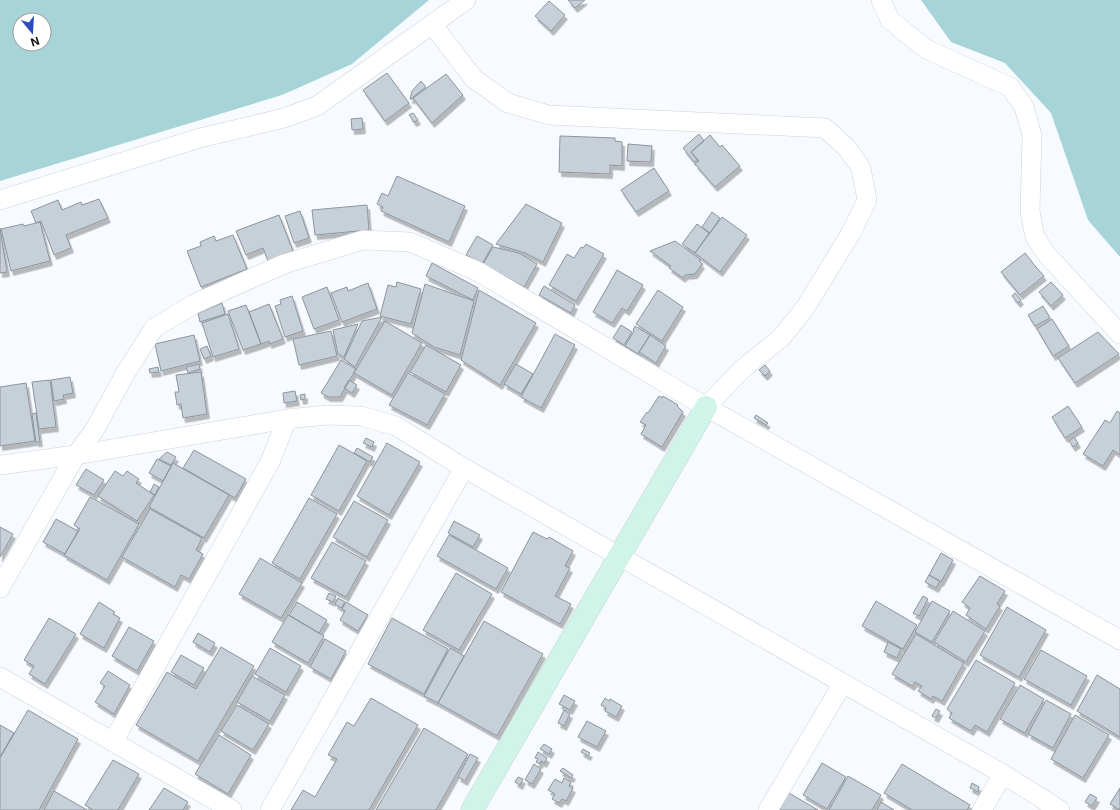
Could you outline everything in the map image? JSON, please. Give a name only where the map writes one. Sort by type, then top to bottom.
[{"type":"street","points":[[0,200],[200,138],[284,118],[317,106],[466,0]]},
{"type":"street","points":[[881,0],[890,20],[926,49],[1010,87],[1024,107],[1032,135],[1030,211],[1035,236],[1047,255],[1120,334]]},
{"type":"street","points":[[432,24],[474,79],[508,103],[549,115],[825,128],[847,148],[861,168],[867,200],[851,233],[805,308],[781,338],[742,370],[706,407],[472,810]]},
{"type":"street","points":[[0,588],[76,455],[95,430],[125,374],[154,328],[194,304],[284,264],[363,240],[410,242],[479,272],[706,407],[1120,640]]},
{"type":"street","points":[[0,465],[76,455],[287,419],[328,415],[361,416],[396,426],[464,468],[1003,774],[1060,810]]},
{"type":"street","points":[[113,742],[270,462],[287,419]]},
{"type":"street","points":[[270,810],[464,468]]},
{"type":"street","points":[[0,677],[232,810]]},
{"type":"street","points":[[768,810],[843,683]]},
{"type":"street","points":[[982,810],[1003,774]]},
{"type":"water","points":[[0,0],[429,0],[352,64],[282,95],[0,181]]},
{"type":"water","points":[[921,0],[1120,0],[1120,257],[1088,220],[1051,113],[1005,63],[951,42]]},
{"type":"building","points":[[568,0],[585,0],[575,8]]},
{"type":"building","points":[[549,1],[565,15],[551,31],[535,16]]},
{"type":"building","points":[[387,73],[409,103],[385,121],[363,90]]},
{"type":"building","points":[[446,74],[463,95],[432,123],[413,98]]},
{"type":"building","points":[[421,81],[426,87],[413,97],[413,99],[410,99],[412,91]]},
{"type":"building","points":[[413,113],[418,120],[414,122],[409,115]]},
{"type":"building","points":[[362,118],[363,129],[352,130],[351,119]]},
{"type":"building","points":[[699,134],[704,141],[691,152],[697,160],[694,162],[683,148]]},
{"type":"building","points":[[710,135],[720,147],[722,145],[740,166],[715,187],[695,164],[699,161],[691,152]]},
{"type":"building","points":[[560,136],[615,138],[615,141],[622,142],[622,166],[610,165],[610,174],[559,172]]},
{"type":"building","points":[[628,144],[652,146],[651,162],[627,161]]},
{"type":"building","points":[[654,168],[669,191],[636,212],[621,190]]},
{"type":"building","points":[[397,176],[465,206],[449,242],[381,211],[383,207],[377,204],[382,193],[388,196]]},
{"type":"building","points":[[99,199],[108,218],[66,235],[71,248],[54,255],[41,221],[36,223],[31,211],[58,200],[62,210],[81,202],[82,205]]},
{"type":"building","points":[[526,204],[562,223],[543,262],[525,253],[496,244]]},
{"type":"building","points":[[367,205],[369,230],[315,235],[312,210]]},
{"type":"building","points":[[300,211],[309,238],[294,243],[285,216]]},
{"type":"building","points":[[712,212],[720,218],[710,233],[702,227]]},
{"type":"building","points":[[279,215],[293,251],[268,261],[263,248],[246,255],[236,231]]},
{"type":"building","points":[[722,217],[747,235],[720,272],[695,253]]},
{"type":"building","points":[[40,222],[50,261],[11,271],[1,229]]},
{"type":"building","points":[[697,224],[709,233],[695,253],[682,244]]},
{"type":"building","points":[[0,228],[7,272],[0,273]]},
{"type":"building","points":[[233,235],[247,269],[201,287],[187,251],[201,246],[200,242],[214,236],[216,241]]},
{"type":"building","points":[[477,236],[493,245],[482,264],[466,255]]},
{"type":"building","points":[[675,241],[701,260],[699,261],[702,264],[695,274],[685,275],[683,278],[669,268],[671,266],[650,251]]},
{"type":"building","points":[[586,244],[604,254],[576,301],[549,285],[567,254],[574,258],[581,247],[583,248]]},
{"type":"building","points":[[493,247],[519,253],[537,264],[524,287],[483,264]]},
{"type":"building","points":[[1025,253],[1044,276],[1020,295],[1001,272]]},
{"type":"building","points":[[432,263],[478,288],[473,300],[426,276]]},
{"type":"building","points":[[617,270],[643,285],[627,311],[622,308],[612,323],[593,312]]},
{"type":"building","points":[[397,282],[421,289],[411,324],[380,316],[388,285],[396,287]]},
{"type":"building","points":[[1051,282],[1063,295],[1051,306],[1039,292]]},
{"type":"building","points":[[368,283],[377,309],[342,322],[331,293],[347,287],[348,291]]},
{"type":"building","points":[[425,284],[474,301],[460,355],[434,347],[412,333]]},
{"type":"building","points":[[544,286],[575,305],[571,313],[539,295]]},
{"type":"building","points":[[327,287],[339,320],[314,329],[302,297]]},
{"type":"building","points":[[479,290],[536,323],[500,385],[461,360]]},
{"type":"building","points":[[658,290],[683,307],[662,341],[636,324]]},
{"type":"building","points":[[1015,293],[1021,300],[1018,303],[1012,296]]},
{"type":"building","points":[[292,296],[303,331],[285,337],[275,306],[281,304],[280,300]]},
{"type":"building","points":[[222,303],[225,314],[200,322],[198,313]]},
{"type":"building","points":[[269,304],[283,339],[269,344],[269,341],[261,344],[249,312]]},
{"type":"building","points":[[246,305],[261,344],[243,350],[228,311]]},
{"type":"building","points":[[1043,306],[1050,318],[1035,326],[1028,315]]},
{"type":"building","points":[[228,314],[239,349],[213,357],[202,323]]},
{"type":"building","points":[[382,317],[355,367],[344,359],[362,321]]},
{"type":"building","points":[[1052,319],[1069,346],[1053,356],[1037,329]]},
{"type":"building","points":[[385,321],[422,343],[392,395],[354,373]]},
{"type":"building","points":[[358,324],[344,357],[338,354],[333,330]]},
{"type":"building","points":[[621,325],[632,332],[624,345],[613,338]]},
{"type":"building","points":[[635,326],[650,335],[638,354],[625,346],[634,331]]},
{"type":"building","points":[[331,331],[337,356],[299,365],[293,339]]},
{"type":"building","points":[[1098,332],[1119,354],[1075,383],[1058,358]]},
{"type":"building","points":[[555,334],[575,345],[541,408],[521,397]]},
{"type":"building","points":[[194,335],[200,361],[161,371],[155,344]]},
{"type":"building","points":[[650,335],[666,346],[656,363],[639,352]]},
{"type":"building","points":[[426,345],[461,365],[446,392],[410,372]]},
{"type":"building","points":[[207,346],[211,356],[204,359],[200,349]]},
{"type":"building","points":[[341,360],[356,369],[340,397],[328,397],[321,393]]},
{"type":"building","points":[[199,364],[200,369],[188,373],[186,367]]},
{"type":"building","points":[[516,364],[533,374],[521,394],[504,384]]},
{"type":"building","points":[[765,365],[770,371],[765,376],[759,370]]},
{"type":"building","points":[[158,367],[159,372],[150,373],[149,369]]},
{"type":"building","points":[[201,372],[207,414],[183,418],[181,404],[177,405],[175,392],[179,392],[176,375]]},
{"type":"building","points":[[408,373],[445,394],[427,425],[389,405]]},
{"type":"building","points":[[70,377],[73,393],[63,395],[64,399],[54,401],[51,380]]},
{"type":"building","points":[[50,380],[56,427],[39,429],[32,382]]},
{"type":"building","points":[[349,380],[357,385],[352,393],[344,388]]},
{"type":"building","points":[[26,383],[35,441],[0,446],[0,387]]},
{"type":"building","points":[[295,391],[297,401],[284,403],[283,393]]},
{"type":"building","points":[[305,394],[305,399],[301,400],[300,395]]},
{"type":"building","points":[[659,396],[662,398],[663,396],[678,405],[677,406],[683,412],[662,447],[641,434],[646,425],[640,422]]},
{"type":"building","points":[[1068,406],[1082,427],[1065,438],[1052,417]]},
{"type":"building","points":[[1117,411],[1120,413],[1120,455],[1113,450],[1103,466],[1083,454],[1105,420],[1110,423]]},
{"type":"building","points":[[36,413],[40,442],[36,442],[32,414]]},
{"type":"building","points":[[756,415],[768,423],[766,425],[754,418]]},
{"type":"building","points":[[1074,437],[1078,443],[1073,447],[1069,441]]},
{"type":"building","points":[[366,438],[374,442],[372,447],[363,443]]},
{"type":"building","points":[[387,443],[420,462],[389,515],[357,496]]},
{"type":"building","points":[[339,445],[367,461],[339,511],[311,495]]},
{"type":"building","points":[[357,448],[373,457],[370,462],[354,453]]},
{"type":"building","points":[[194,450],[246,479],[235,498],[183,468]]},
{"type":"building","points":[[167,452],[176,457],[171,465],[159,459]]},
{"type":"building","points":[[157,459],[171,466],[163,481],[149,473]]},
{"type":"building","points":[[173,463],[229,495],[204,538],[149,507]]},
{"type":"building","points":[[86,469],[104,480],[94,495],[76,485]]},
{"type":"building","points":[[115,471],[123,476],[127,471],[139,479],[136,483],[154,495],[137,521],[98,496]]},
{"type":"building","points":[[154,484],[159,487],[155,495],[150,492]]},
{"type":"building","points":[[90,497],[139,524],[107,580],[64,555],[80,529],[74,525]]},
{"type":"building","points":[[309,498],[337,514],[300,579],[272,563]]},
{"type":"building","points":[[354,501],[388,520],[367,557],[333,537]]},
{"type":"building","points":[[150,509],[202,538],[196,550],[203,554],[189,579],[181,575],[175,587],[122,557]]},
{"type":"building","points":[[56,519],[78,531],[65,554],[43,542]]},
{"type":"building","points":[[454,521],[480,535],[473,547],[448,533]]},
{"type":"building","points":[[0,527],[13,534],[0,557]]},
{"type":"building","points":[[533,532],[547,539],[549,537],[573,551],[565,566],[570,568],[555,596],[571,604],[560,624],[501,592]]},
{"type":"building","points":[[449,535],[508,568],[496,589],[437,556]]},
{"type":"building","points":[[332,542],[366,561],[346,597],[311,578]]},
{"type":"building","points":[[941,553],[953,560],[941,582],[929,575]]},
{"type":"building","points":[[260,558],[302,583],[281,618],[239,594]]},
{"type":"building","points":[[456,573],[492,594],[459,650],[423,630]]},
{"type":"building","points":[[929,575],[940,581],[936,588],[925,582]]},
{"type":"building","points":[[980,576],[1005,591],[997,604],[1000,606],[986,629],[966,615],[970,608],[962,602]]},
{"type":"building","points":[[329,593],[336,596],[333,602],[326,599]]},
{"type":"building","points":[[923,596],[928,599],[919,616],[913,613]]},
{"type":"building","points":[[338,598],[345,602],[341,608],[335,604]]},
{"type":"building","points":[[876,601],[917,625],[903,649],[862,626]]},
{"type":"building","points":[[932,601],[950,611],[932,642],[915,632]]},
{"type":"building","points":[[99,602],[115,612],[113,614],[120,618],[104,648],[80,634]]},
{"type":"building","points":[[297,602],[327,620],[319,633],[289,615]]},
{"type":"building","points":[[346,602],[368,615],[358,631],[340,620],[345,611],[342,609]]},
{"type":"building","points":[[1007,607],[1046,630],[1019,677],[980,655]]},
{"type":"building","points":[[953,611],[985,631],[966,662],[934,642]]},
{"type":"building","points":[[288,615],[324,636],[308,663],[272,642]]},
{"type":"building","points":[[49,618],[76,634],[45,684],[29,674],[34,666],[24,660]]},
{"type":"building","points":[[392,618],[448,649],[424,694],[368,664]]},
{"type":"building","points":[[484,621],[543,654],[497,736],[438,703]]},
{"type":"building","points":[[129,627],[154,641],[137,671],[112,656]]},
{"type":"building","points":[[198,633],[215,643],[210,652],[193,642]]},
{"type":"building","points":[[916,634],[964,663],[942,701],[933,696],[931,699],[918,691],[922,686],[915,682],[912,686],[892,674]]},
{"type":"building","points":[[325,639],[346,651],[331,679],[310,667]]},
{"type":"building","points":[[888,642],[901,649],[897,658],[884,652]]},
{"type":"building","points":[[221,647],[254,666],[198,761],[136,725],[167,672],[196,689]]},
{"type":"building","points":[[270,648],[301,666],[286,692],[255,674]]},
{"type":"building","points":[[450,648],[464,656],[438,703],[424,696]]},
{"type":"building","points":[[1041,650],[1087,676],[1071,705],[1024,679]]},
{"type":"building","points":[[181,655],[204,668],[194,685],[171,672]]},
{"type":"building","points":[[976,660],[1015,683],[987,732],[975,725],[971,731],[949,718],[952,713],[947,709]]},
{"type":"building","points":[[108,671],[130,685],[114,714],[95,702],[105,686],[100,683]]},
{"type":"building","points":[[1097,675],[1120,689],[1120,737],[1077,711]]},
{"type":"building","points":[[252,676],[285,695],[270,721],[237,702]]},
{"type":"building","points":[[1020,685],[1044,699],[1025,733],[1000,719]]},
{"type":"building","points":[[564,695],[575,701],[570,710],[559,704]]},
{"type":"building","points":[[371,698],[418,725],[369,810],[291,810],[303,790],[315,797],[337,759],[328,755],[347,722],[354,726]]},
{"type":"building","points":[[605,698],[609,701],[610,699],[622,706],[616,717],[605,711],[606,708],[601,705]]},
{"type":"building","points":[[1046,700],[1071,714],[1053,748],[1028,734]]},
{"type":"building","points":[[237,705],[269,724],[253,750],[221,731]]},
{"type":"building","points":[[936,709],[940,711],[936,718],[932,716]]},
{"type":"building","points":[[28,710],[78,739],[39,810],[0,810],[0,758]]},
{"type":"building","points":[[564,710],[570,714],[564,726],[558,723]]},
{"type":"building","points":[[1075,715],[1109,735],[1083,778],[1051,759]]},
{"type":"building","points":[[587,721],[606,731],[597,747],[578,737]]},
{"type":"building","points":[[0,725],[14,733],[0,757]]},
{"type":"building","points":[[424,728],[468,754],[436,810],[376,810]]},
{"type":"building","points":[[219,735],[251,755],[228,794],[195,774]]},
{"type":"building","points":[[544,744],[552,749],[549,754],[540,749]]},
{"type":"building","points":[[583,749],[590,753],[588,756],[581,752]]},
{"type":"building","points":[[538,752],[547,758],[544,763],[541,761],[540,764],[536,762],[538,759],[535,758]]},
{"type":"building","points":[[470,754],[478,758],[465,781],[458,777]]},
{"type":"building","points":[[113,760],[139,774],[118,810],[93,810],[85,805]]},
{"type":"building","points":[[822,763],[846,777],[827,809],[803,795]]},
{"type":"building","points":[[534,764],[541,769],[532,784],[525,780]]},
{"type":"building","points":[[902,764],[970,805],[967,810],[912,810],[884,793]]},
{"type":"building","points":[[563,768],[573,775],[571,778],[560,771]]},
{"type":"building","points":[[848,776],[881,795],[872,810],[829,810]]},
{"type":"building","points":[[518,777],[523,779],[520,785],[515,782]]},
{"type":"building","points":[[564,778],[571,782],[569,786],[573,788],[566,801],[562,799],[559,803],[552,799],[555,794],[548,790],[555,779],[562,783]]},
{"type":"building","points":[[972,783],[979,787],[978,792],[970,788]]},
{"type":"building","points":[[164,788],[188,802],[183,810],[149,810]]},
{"type":"building","points":[[1120,788],[1120,810],[1110,804]]},
{"type":"building","points":[[54,791],[87,810],[44,810]]},
{"type":"building","points":[[789,793],[818,810],[779,810]]},
{"type":"building","points":[[1090,794],[1097,798],[1092,806],[1085,802]]},
{"type":"building","points":[[881,802],[894,810],[877,810]]}]
